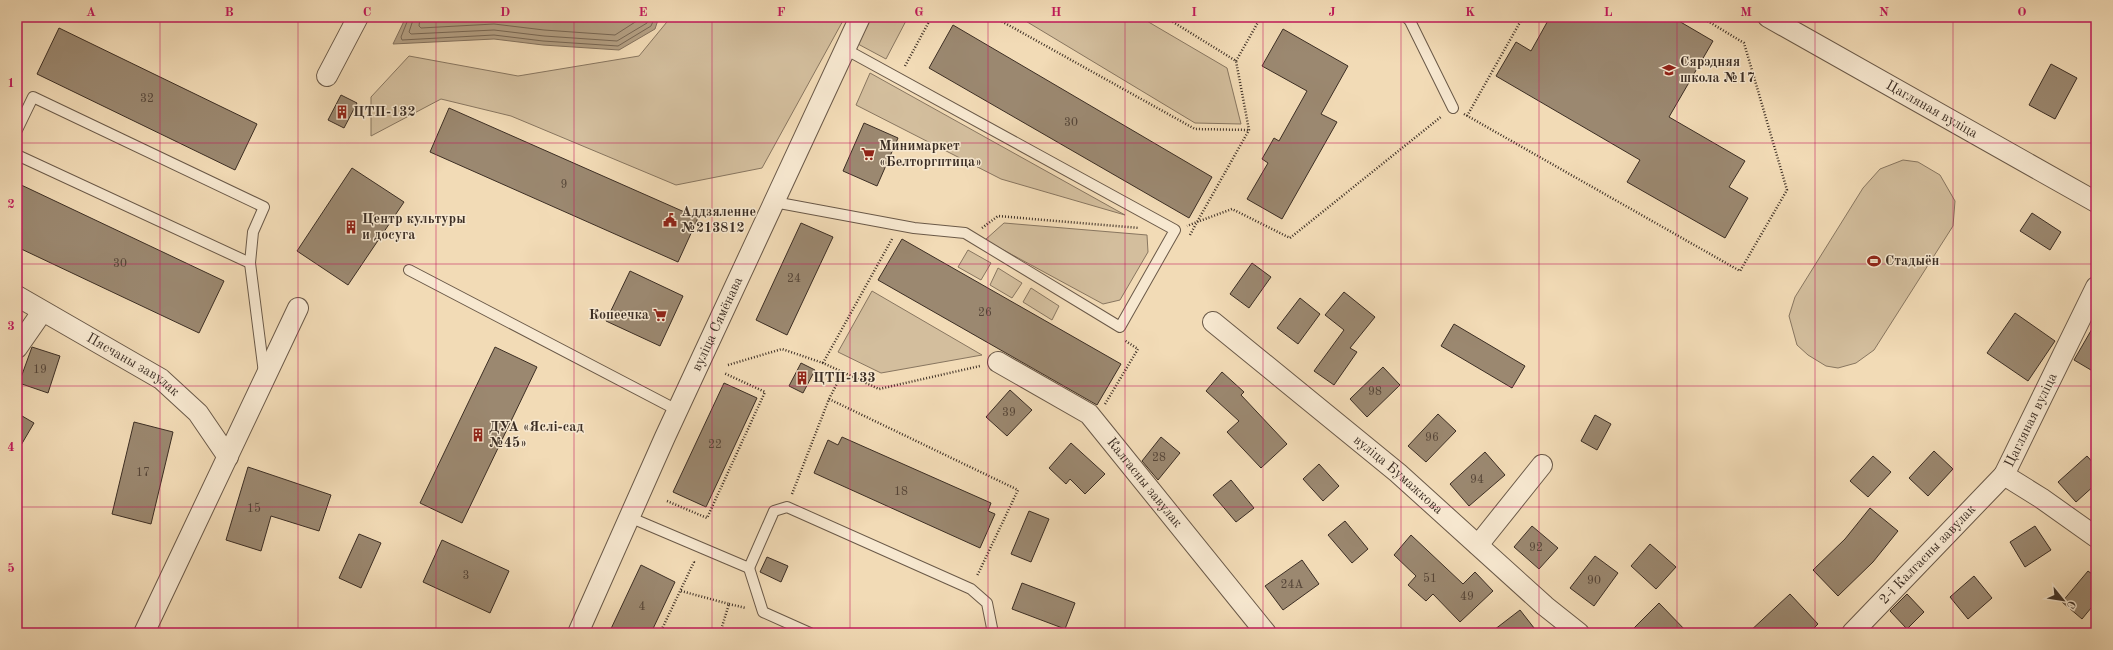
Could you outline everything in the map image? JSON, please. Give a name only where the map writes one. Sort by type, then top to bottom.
[{"type":"street","points":[[327,76],[358,17]]},
{"type":"street","name":"вуліца Сямёнава","points":[[578,633],[677,410],[860,17]]},
{"type":"street","name":"Цагляная вуліца","points":[[1768,17],[2096,202]]},
{"type":"street","name":"Цагляная вуліца","points":[[2096,287],[2004,475],[2041,498],[2096,537]]},
{"type":"street","name":"Пясчаны завулак","points":[[17,296],[42,312],[161,379],[198,413],[228,457]]},
{"type":"street","points":[[144,633],[298,308]]},
{"type":"street","points":[[17,348],[42,312]]},
{"type":"street","name":"вуліца Бумажкова","points":[[1213,322],[1398,473],[1579,633]]},
{"type":"street","name":"Калгасны завулак","points":[[998,362],[1089,414],[1266,633]]},
{"type":"street","points":[[1478,545],[1542,465]]},
{"type":"street","name":"2-і Калгасны завулак","points":[[1852,633],[2004,475]]},
{"type":"lane","points":[[1406,17],[1410,21],[1454,108]]},
{"type":"lane","points":[[774,202],[914,228],[965,233],[1120,327],[1175,230],[845,49]]},
{"type":"lane","points":[[17,130],[33,98],[264,207],[253,232],[250,263],[265,379]]},
{"type":"lane","points":[[17,155],[250,263]]},
{"type":"lane","points":[[409,270],[677,410]]},
{"type":"lane","points":[[810,633],[763,612],[749,568],[774,511],[786,507],[971,589],[987,603],[993,633]]},
{"type":"lane","points":[[629,517],[749,568]]},
{"type":"path","points":[[899,78],[930,18],[945,17]]},
{"type":"path","points":[[994,17],[1195,129],[1249,130]]},
{"type":"path","points":[[1165,17],[1236,61]]},
{"type":"path","points":[[1185,242],[1249,130],[1236,61],[1261,17]]},
{"type":"path","points":[[1467,116],[1523,17]]},
{"type":"path","points":[[1175,230],[1232,210],[1290,238],[1454,108],[1740,271],[1787,190],[1744,43],[1701,17]]},
{"type":"path","points":[[971,237],[998,216],[1144,228]]},
{"type":"path","points":[[823,363],[896,233]]},
{"type":"path","points":[[1126,342],[1130,335]]},
{"type":"path","points":[[1095,421],[1138,349],[1121,338]]},
{"type":"path","points":[[728,365],[782,349],[823,363],[879,389],[998,362]]},
{"type":"path","points":[[786,507],[829,399],[842,372]]},
{"type":"path","points":[[667,501],[707,518],[765,392],[724,373]]},
{"type":"path","points":[[829,399],[1018,490],[971,589]]},
{"type":"path","points":[[660,633],[694,562],[688,559]]},
{"type":"path","points":[[681,591],[729,604],[720,633]]},
{"type":"shaded area","points":[[671,17],[845,17],[762,168],[676,185],[511,116],[441,99],[371,136],[371,97],[409,56],[518,76],[639,56]]},
{"type":"shaded area","points":[[872,17],[908,17],[886,59],[858,44]]},
{"type":"shaded area","points":[[1019,17],[1140,17],[1227,68],[1241,124],[1195,123]]},
{"type":"shaded area","points":[[870,73],[1125,215],[1001,179],[856,105]]},
{"type":"shaded area","name":"Стадыён","points":[[1903,160],[1918,162],[1940,175],[1955,201],[1953,226],[1874,350],[1856,363],[1838,368],[1826,366],[1808,355],[1797,345],[1789,316],[1795,297],[1863,188],[1880,169]]},
{"type":"shaded area","points":[[1004,223],[1147,235],[1148,252],[1120,300],[1103,304],[985,240]]},
{"type":"shaded area","points":[[968,250],[991,263],[981,280],[958,267]]},
{"type":"shaded area","points":[[998,268],[1022,283],[1012,298],[990,285]]},
{"type":"shaded area","points":[[1031,288],[1059,306],[1052,320],[1023,302]]},
{"type":"shaded area","points":[[872,291],[982,355],[881,373],[838,352]]},
{"type":"water","points":[[406,17],[659,17],[655,29],[619,50],[543,45],[494,39],[393,44]]},
{"type":"building","points":[[1550,17],[1672,17],[1713,41],[1669,117],[1745,161],[1729,187],[1748,198],[1725,238],[1627,182],[1640,160],[1496,76],[1516,42],[1531,51]]},
{"type":"building","points":[[953,25],[1212,177],[1189,218],[929,68]]},
{"type":"building","points":[[59,28],[257,124],[235,170],[37,74]]},
{"type":"building","points":[[1283,29],[1348,66],[1321,114],[1337,122],[1282,219],[1247,199],[1268,163],[1262,159],[1274,138],[1279,141],[1307,91],[1262,66]]},
{"type":"building","points":[[2051,64],[2077,78],[2055,119],[2029,105]]},
{"type":"building","name":"ЦТП-132","points":[[341,95],[357,103],[344,128],[328,120]]},
{"type":"building","points":[[449,108],[698,218],[678,262],[430,152]]},
{"type":"building","points":[[864,123],[898,138],[877,186],[843,171]]},
{"type":"building","name":"Центр культуры и досуга","points":[[352,168],[404,202],[348,285],[297,251]]},
{"type":"building","points":[[17,183],[224,281],[199,333],[17,247]]},
{"type":"building","points":[[2032,213],[2061,232],[2050,250],[2020,231]]},
{"type":"building","points":[[801,223],[833,237],[787,335],[756,320]]},
{"type":"building","points":[[902,239],[1121,364],[1097,405],[878,280]]},
{"type":"building","points":[[1252,263],[1271,277],[1249,308],[1230,294]]},
{"type":"building","points":[[630,271],[683,296],[660,346],[606,321]]},
{"type":"building","points":[[1344,292],[1375,317],[1350,348],[1357,352],[1334,385],[1314,371],[1344,330],[1325,315]]},
{"type":"building","points":[[1300,298],[1320,314],[1298,344],[1277,328]]},
{"type":"building","points":[[2015,313],[2055,341],[2028,381],[1987,353]]},
{"type":"building","points":[[2096,322],[2096,373],[2074,360]]},
{"type":"building","points":[[1454,324],[1525,366],[1512,388],[1441,346]]},
{"type":"building","points":[[32,347],[60,356],[48,393],[19,383]]},
{"type":"building","name":"ДУА «Яслі-сад №45»","points":[[495,347],[537,367],[462,523],[420,503]]},
{"type":"building","name":"ЦТП-133","points":[[801,363],[815,370],[803,393],[789,386]]},
{"type":"building","points":[[1383,367],[1400,385],[1367,417],[1350,399]]},
{"type":"building","points":[[1222,372],[1244,392],[1241,395],[1287,444],[1261,468],[1227,432],[1239,421],[1206,391]]},
{"type":"building","points":[[724,383],[757,398],[706,507],[673,492]]},
{"type":"building","points":[[1010,390],[1032,410],[1007,436],[986,417]]},
{"type":"building","points":[[17,413],[34,423],[17,452]]},
{"type":"building","points":[[1438,414],[1456,431],[1426,462],[1408,446]]},
{"type":"building","points":[[1595,415],[1611,424],[1597,450],[1581,441]]},
{"type":"building","points":[[134,422],[173,432],[151,524],[112,514]]},
{"type":"building","points":[[842,437],[991,503],[988,511],[995,514],[980,548],[814,473],[828,440],[838,445]]},
{"type":"building","points":[[1161,437],[1180,453],[1158,480],[1142,461]]},
{"type":"building","points":[[1071,443],[1105,474],[1085,494],[1070,479],[1066,484],[1049,468]]},
{"type":"building","points":[[1934,451],[1953,469],[1928,496],[1909,478]]},
{"type":"building","points":[[1485,452],[1505,475],[1469,506],[1450,484]]},
{"type":"building","points":[[1873,456],[1891,472],[1868,497],[1850,481]]},
{"type":"building","points":[[2087,456],[2096,466],[2096,484],[2076,502],[2058,482]]},
{"type":"building","points":[[1319,464],[1339,486],[1323,501],[1303,479]]},
{"type":"building","points":[[248,467],[331,495],[319,531],[271,516],[261,551],[226,540]]},
{"type":"building","points":[[1231,480],[1254,508],[1236,522],[1213,495]]},
{"type":"building","points":[[1870,508],[1898,531],[1873,562],[1838,596],[1813,570],[1845,539]]},
{"type":"building","points":[[1029,511],[1049,519],[1031,562],[1011,554]]},
{"type":"building","points":[[1345,521],[1368,549],[1352,563],[1328,535]]},
{"type":"building","points":[[1532,526],[1558,548],[1539,569],[1514,547]]},
{"type":"building","points":[[2035,526],[2051,550],[2025,567],[2010,542]]},
{"type":"building","points":[[359,534],[381,543],[361,588],[339,578]]},
{"type":"building","points":[[1411,535],[1463,584],[1475,572],[1493,591],[1460,622],[1433,594],[1426,601],[1408,585],[1416,576],[1394,555]]},
{"type":"building","points":[[442,540],[509,571],[490,613],[423,582]]},
{"type":"building","points":[[1650,544],[1676,567],[1656,589],[1631,566]]},
{"type":"building","points":[[1595,556],[1618,573],[1594,606],[1570,588]]},
{"type":"building","points":[[767,557],[788,566],[781,582],[760,572]]},
{"type":"building","points":[[1302,560],[1319,584],[1283,610],[1265,586]]},
{"type":"building","points":[[641,565],[675,582],[651,633],[609,633]]},
{"type":"building","points":[[2088,571],[2096,577],[2096,602],[2082,619],[2062,602]]},
{"type":"building","points":[[1974,576],[1992,598],[1968,619],[1950,597]]},
{"type":"building","points":[[1022,583],[1075,603],[1065,629],[1012,609]]},
{"type":"building","points":[[1790,594],[1818,624],[1809,633],[1748,633]]},
{"type":"building","points":[[1907,594],[1924,612],[1907,629],[1890,611]]},
{"type":"building","points":[[1659,603],[1688,633],[1629,633]]},
{"type":"building","points":[[1520,610],[1538,633],[1490,633]]},
{"type":"place","name":"Сярэдняя школа №17","points":[[1669,70]]},
{"type":"place","name":"ЦТП-132","points":[[342,112]]},
{"type":"place","name":"Минимаркет «Белторгптица»","points":[[868,154]]},
{"type":"place","name":"Аддзяленне №213812","points":[[670,220]]},
{"type":"place","name":"Центр культуры и досуга","points":[[351,227]]},
{"type":"place","name":"Стадыён","points":[[1874,261]]},
{"type":"place","name":"Копеечка","points":[[660,315]]},
{"type":"place","name":"ЦТП-133","points":[[802,378]]},
{"type":"place","name":"ДУА «Яслі-сад №45»","points":[[478,435]]}]
